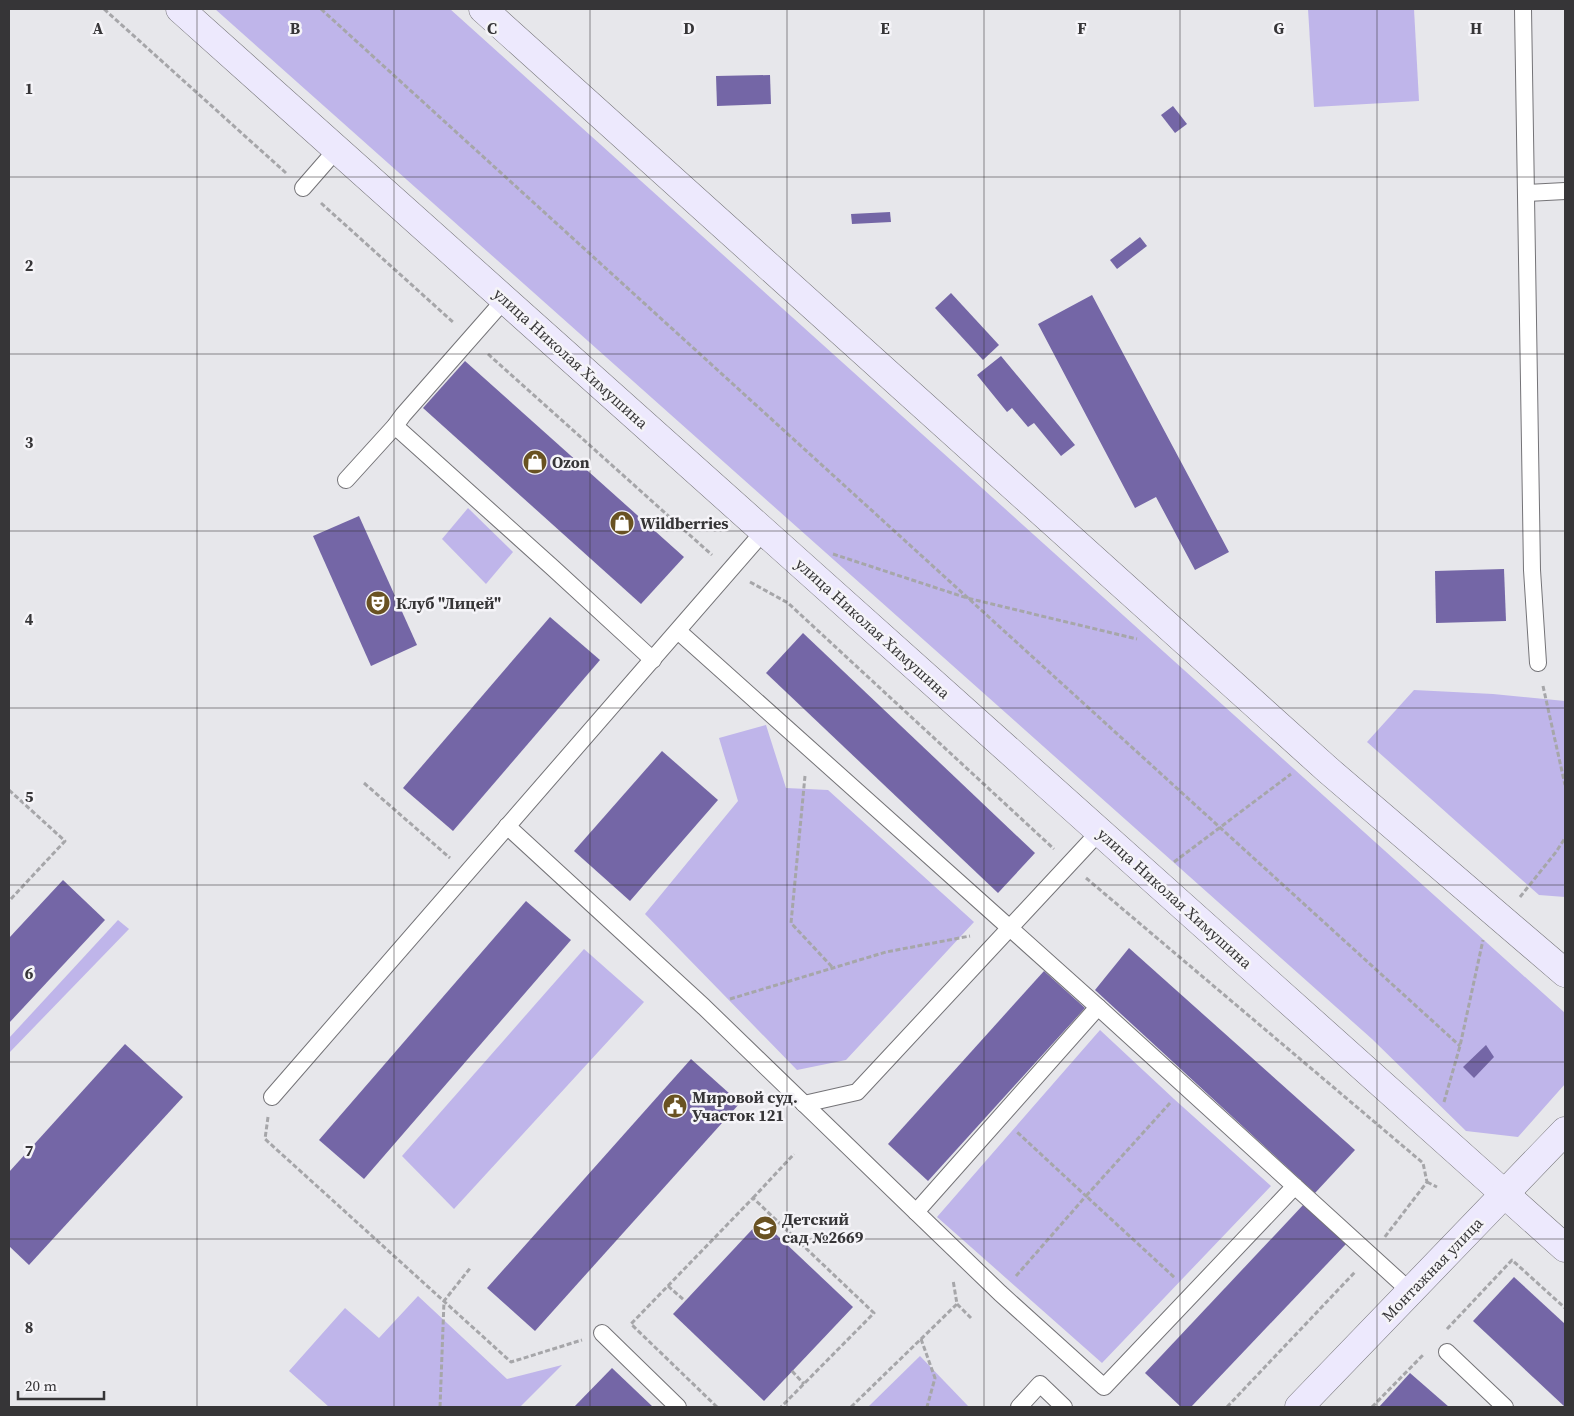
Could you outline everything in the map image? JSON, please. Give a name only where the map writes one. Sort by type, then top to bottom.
[{"type":"street","name":"улица Николая Химушина","points":[[180,9],[1565,1248]]},
{"type":"street","points":[[483,9],[1328,770],[1565,973]]},
{"type":"street","name":"Монтажная улица","points":[[1299,1407],[1565,1131]]},
{"type":"lane","points":[[1522,9],[1532,560],[1538,663]]},
{"type":"lane","points":[[303,188],[337,149]]},
{"type":"lane","points":[[1526,193],[1565,191]]},
{"type":"lane","points":[[346,480],[505,299]]},
{"type":"lane","points":[[395,426],[653,660]]},
{"type":"lane","points":[[272,1097],[764,531]]},
{"type":"lane","points":[[678,631],[1098,1007],[1411,1292]]},
{"type":"lane","points":[[507,826],[704,1008],[1000,1293],[1104,1386],[1295,1186]]},
{"type":"lane","points":[[804,1104],[857,1092],[1100,831]]},
{"type":"lane","points":[[916,1212],[1098,1007]]},
{"type":"lane","points":[[602,1333],[678,1407]]},
{"type":"lane","points":[[1447,1352],[1495,1404]]},
{"type":"lane","points":[[1019,1407],[1040,1384],[1064,1407]]},
{"type":"path","points":[[104,9],[730,570],[788,603],[1069,864],[1424,1163],[1427,1182],[1371,1255],[1227,1407]]},
{"type":"path","points":[[321,9],[1218,828],[1460,1046]]},
{"type":"path","points":[[828,552],[967,598],[1141,640]]},
{"type":"path","points":[[1538,663],[1565,785]]},
{"type":"path","points":[[808,747],[790,923],[833,968]]},
{"type":"path","points":[[1173,862],[1296,770]]},
{"type":"path","points":[[364,783],[467,873]]},
{"type":"path","points":[[9,790],[65,842],[9,901]]},
{"type":"path","points":[[1517,900],[1565,838]]},
{"type":"path","points":[[704,1008],[886,952],[1010,928]]},
{"type":"path","points":[[1444,1104],[1460,1046],[1483,940]]},
{"type":"path","points":[[272,1097],[265,1139],[511,1362],[602,1333]]},
{"type":"path","points":[[1000,1293],[1174,1099]]},
{"type":"path","points":[[1001,1117],[1192,1294]]},
{"type":"path","points":[[717,1407],[631,1324],[794,1154]]},
{"type":"path","points":[[1427,1182],[1437,1187]]},
{"type":"path","points":[[753,1198],[874,1313],[781,1407]]},
{"type":"path","points":[[947,1243],[957,1304],[971,1318]]},
{"type":"path","points":[[1512,1260],[1565,1308]]},
{"type":"path","points":[[440,1407],[444,1301],[471,1267]]},
{"type":"path","points":[[668,1286],[685,1301]]},
{"type":"path","points":[[851,1407],[957,1304]]},
{"type":"path","points":[[921,1339],[935,1378],[927,1407]]},
{"type":"path","points":[[792,1372],[804,1384]]},
{"type":"shaded area","points":[[215,9],[450,9],[1565,1013],[1565,1084],[1518,1137],[1466,1131],[1372,1039]]},
{"type":"shaded area","points":[[1308,9],[1414,9],[1419,101],[1314,107]]},
{"type":"shaded area","points":[[468,508],[513,552],[486,584],[442,539]]},
{"type":"shaded area","points":[[1414,690],[1493,694],[1565,701],[1565,897],[1539,895],[1367,742]]},
{"type":"shaded area","points":[[766,725],[786,788],[828,790],[974,922],[846,1060],[797,1070],[645,914],[738,801],[719,738]]},
{"type":"shaded area","points":[[118,920],[129,929],[9,1053],[9,1038]]},
{"type":"shaded area","points":[[584,949],[644,1002],[454,1209],[402,1156]]},
{"type":"shaded area","points":[[1100,1030],[1271,1186],[1102,1363],[937,1217]]},
{"type":"shaded area","points":[[418,1296],[507,1379],[562,1365],[520,1407],[329,1407],[289,1371],[345,1308],[379,1338]]},
{"type":"shaded area","points":[[920,1356],[969,1407],[868,1407]]},
{"type":"building","points":[[770,75],[771,104],[717,106],[716,76]]},
{"type":"building","points":[[1173,106],[1187,124],[1175,133],[1161,115]]},
{"type":"building","points":[[890,212],[891,222],[852,224],[851,214]]},
{"type":"building","points":[[1140,237],[1147,246],[1117,269],[1110,260]]},
{"type":"building","points":[[951,293],[999,345],[983,360],[935,308]]},
{"type":"building","points":[[1092,295],[1229,552],[1195,570],[1156,497],[1135,508],[1038,324]]},
{"type":"building","points":[[1001,356],[1075,445],[1061,456],[1034,423],[1028,427],[1012,408],[1007,412],[977,375]]},
{"type":"building","points":[[465,361],[684,557],[641,604],[423,408]]},
{"type":"building","points":[[359,516],[417,645],[371,666],[313,536]]},
{"type":"building","points":[[1504,569],[1506,621],[1436,623],[1435,571]]},
{"type":"building","points":[[550,617],[600,660],[453,831],[403,788]]},
{"type":"building","points":[[803,633],[1035,853],[998,893],[766,673]]},
{"type":"building","points":[[662,751],[718,800],[630,901],[574,851]]},
{"type":"building","points":[[63,880],[105,920],[9,1023],[9,938]]},
{"type":"building","points":[[526,901],[571,940],[364,1179],[319,1140]]},
{"type":"building","points":[[1129,948],[1355,1150],[1315,1193],[1095,990]]},
{"type":"building","points":[[1044,971],[1085,1008],[928,1181],[888,1144]]},
{"type":"building","points":[[125,1044],[183,1097],[29,1265],[9,1246],[9,1172]]},
{"type":"building","points":[[1486,1045],[1494,1057],[1474,1078],[1463,1067]]},
{"type":"building","points":[[691,1059],[740,1103],[535,1331],[487,1288]]},
{"type":"building","points":[[1304,1204],[1346,1244],[1191,1407],[1181,1407],[1145,1373]]},
{"type":"building","points":[[761,1220],[853,1307],[764,1401],[673,1314]]},
{"type":"building","points":[[1514,1277],[1565,1324],[1565,1407],[1473,1321]]},
{"type":"building","points":[[612,1368],[653,1407],[574,1407]]},
{"type":"building","points":[[1410,1373],[1449,1407],[1379,1407]]},
{"type":"place","name":"Ozon","points":[[535,462]]},
{"type":"place","name":"Wildberries","points":[[622,523]]},
{"type":"place","name":"Клуб \"Лицей\"","points":[[378,603]]},
{"type":"place","name":"Мировой суд. Участок 121","points":[[675,1106]]},
{"type":"place","name":"Детский сад №2669","points":[[765,1228]]}]
